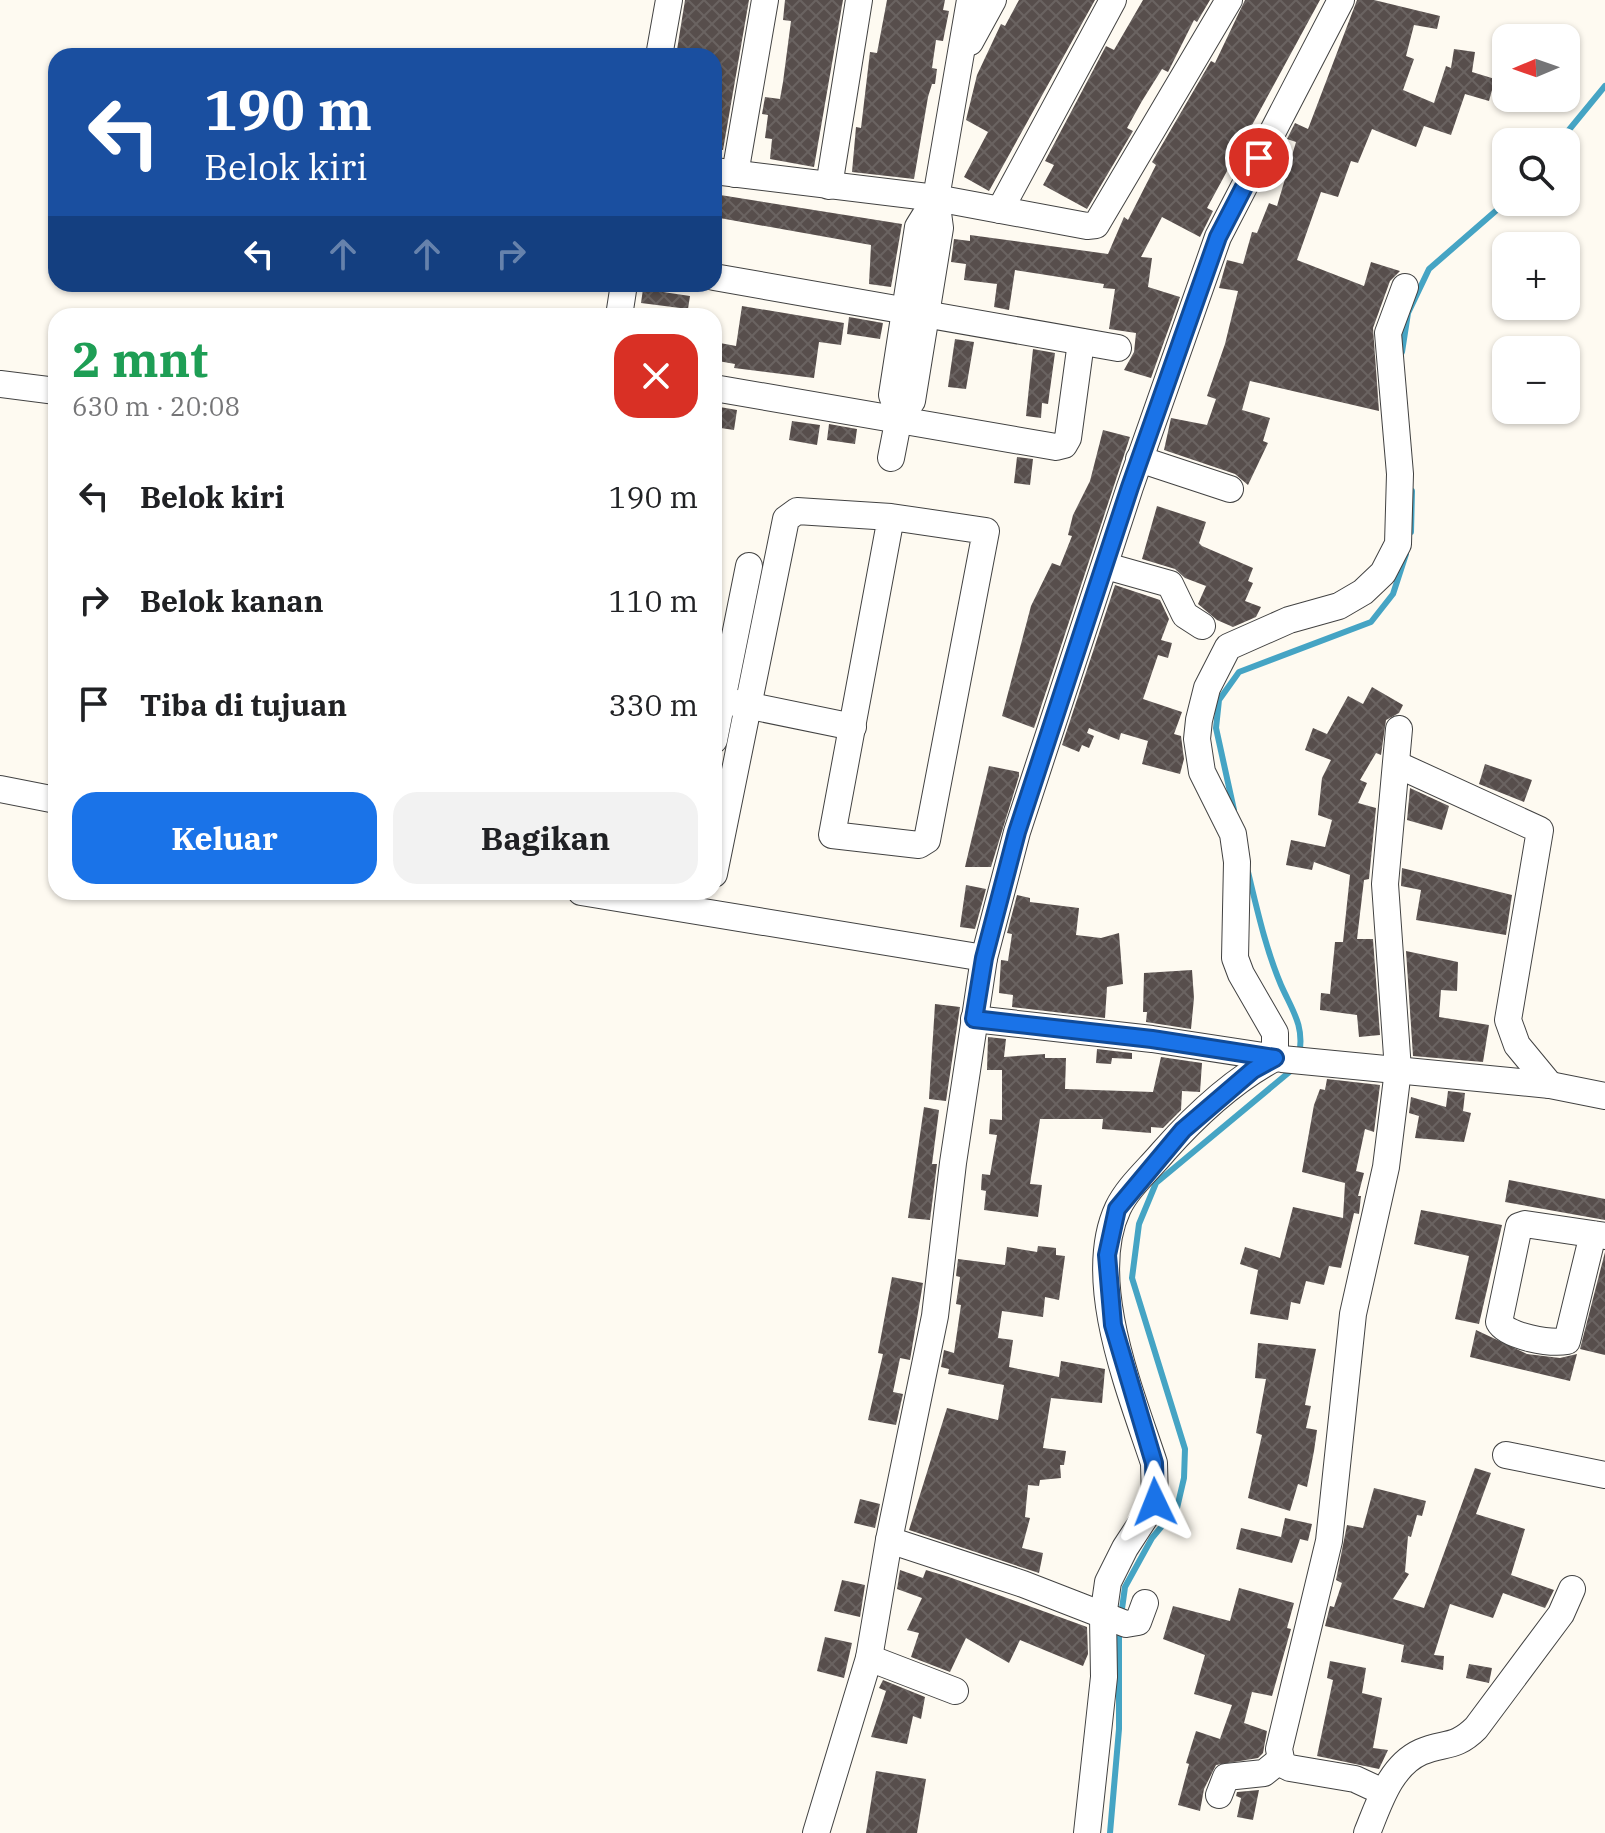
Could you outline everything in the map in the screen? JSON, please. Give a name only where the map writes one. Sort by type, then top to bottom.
[{"type":"street","points":[[660,48],[669,0]]},
{"type":"street","points":[[765,0],[724,172],[936,198],[1087,226],[1096,225],[1229,0]]},
{"type":"street","points":[[829,186],[859,0]]},
{"type":"street","points":[[891,458],[899,417],[892,395],[915,312],[918,227],[936,198],[970,0]]},
{"type":"street","points":[[960,59],[993,0]]},
{"type":"street","points":[[1000,210],[1113,0]]},
{"type":"street","points":[[816,1833],[869,1658],[889,1540],[935,1316],[984,958],[1022,818],[1139,459],[1218,237],[1341,0]]},
{"type":"street","points":[[722,278],[1118,348]]},
{"type":"street","points":[[1278,1059],[1275,1033],[1235,958],[1237,862],[1233,834],[1202,772],[1197,739],[1199,720],[1207,688],[1228,647],[1289,620],[1339,606],[1363,592],[1383,573],[1398,544],[1400,459],[1388,333],[1405,287]]},
{"type":"street","points":[[722,389],[899,417],[1056,447],[1064,445],[1081,342]]},
{"type":"street","points":[[0,384],[48,390]]},
{"type":"street","points":[[1139,459],[1230,489]]},
{"type":"street","points":[[722,834],[786,519],[797,511],[822,510],[891,517],[986,531],[927,840],[919,845],[832,835],[891,517]]},
{"type":"street","points":[[722,683],[749,566]]},
{"type":"street","points":[[1106,566],[1170,584],[1185,615],[1202,626]]},
{"type":"street","points":[[722,701],[853,727]]},
{"type":"street","points":[[1383,1792],[1355,1779],[1290,1768],[1280,1760],[1279,1749],[1329,1541],[1353,1314],[1386,1167],[1398,1070],[1385,884],[1399,729]]},
{"type":"street","points":[[1398,765],[1540,830],[1508,1020],[1517,1045],[1550,1085]]},
{"type":"street","points":[[0,789],[48,798]]},
{"type":"street","points":[[681,900],[709,902],[984,958]]},
{"type":"street","points":[[974,1019],[1152,1039],[1278,1059],[1550,1085],[1605,1096]]},
{"type":"street","points":[[1087,1833],[1113,1620],[1108,1582],[1135,1531],[1153,1507],[1156,1482],[1154,1463],[1113,1325],[1107,1255],[1117,1209],[1183,1130],[1253,1070],[1278,1059]]},
{"type":"street","points":[[1519,1226],[1599,1235],[1567,1341],[1510,1332],[1501,1327],[1499,1322],[1519,1226]]},
{"type":"street","points":[[1506,1455],[1605,1475]]},
{"type":"street","points":[[889,1540],[1023,1584],[1113,1620],[1138,1622],[1145,1603]]},
{"type":"street","points":[[1367,1833],[1383,1792],[1408,1760],[1423,1751],[1464,1740],[1476,1728],[1561,1614],[1572,1589]]},
{"type":"street","points":[[869,1658],[955,1691]]},
{"type":"street","points":[[1219,1795],[1226,1777],[1264,1773],[1280,1760]]},
{"type":"building","points":[[685,0],[749,0],[723,150],[722,48],[677,48]]},
{"type":"building","points":[[785,0],[843,0],[814,167],[770,159],[772,139],[765,138],[768,115],[762,114],[765,97],[780,99],[783,82],[791,21],[783,20]]},
{"type":"building","points":[[887,0],[945,0],[943,10],[949,11],[943,41],[936,40],[932,68],[937,69],[935,84],[932,84],[928,97],[914,179],[852,172],[856,127],[861,128],[870,52],[877,53]]},
{"type":"building","points":[[1019,0],[1095,0],[989,191],[964,177],[988,132],[966,120],[977,75],[1001,24],[1005,26]]},
{"type":"building","points":[[1143,0],[1210,0],[1197,22],[1194,20],[1168,72],[1162,69],[1142,101],[1127,128],[1133,131],[1087,209],[1043,185],[1054,165],[1045,161],[1106,46],[1114,50]]},
{"type":"building","points":[[1245,0],[1320,0],[1207,208],[1213,211],[1200,237],[1162,217],[1141,257],[1152,258],[1148,287],[1180,297],[1151,378],[1124,370],[1134,352],[1136,333],[1109,329],[1115,289],[1103,288],[1104,284],[1015,270],[1009,310],[994,307],[997,284],[964,280],[966,264],[951,262],[954,239],[970,241],[970,235],[1108,254],[1124,217],[1128,220],[1156,165],[1152,162],[1211,61],[1215,63]]},
{"type":"building","points":[[1357,0],[1374,0],[1440,16],[1437,29],[1414,25],[1406,56],[1414,59],[1403,90],[1434,103],[1446,66],[1451,68],[1454,49],[1475,52],[1472,72],[1492,78],[1489,101],[1465,94],[1451,135],[1424,126],[1416,147],[1372,129],[1358,163],[1351,161],[1338,197],[1321,192],[1297,260],[1364,286],[1371,262],[1400,271],[1390,281],[1373,328],[1379,411],[1250,381],[1242,410],[1270,418],[1263,441],[1268,443],[1248,485],[1235,474],[1164,450],[1171,418],[1207,425],[1216,399],[1207,396],[1225,344],[1238,291],[1219,288],[1227,260],[1243,264],[1252,232],[1257,233],[1269,203],[1277,206],[1296,142],[1287,139],[1295,123],[1308,129]]},
{"type":"building","points":[[722,195],[902,224],[891,287],[869,284],[871,245],[722,218]]},
{"type":"building","points":[[643,292],[690,296],[688,308],[641,303]]},
{"type":"building","points":[[742,306],[844,323],[841,345],[819,342],[814,378],[734,368],[735,364],[722,362],[722,343],[736,346]]},
{"type":"building","points":[[849,317],[883,323],[880,339],[847,334]]},
{"type":"building","points":[[955,339],[974,342],[966,389],[948,387]]},
{"type":"building","points":[[1033,349],[1055,353],[1048,404],[1042,403],[1041,418],[1026,416]]},
{"type":"building","points":[[722,407],[737,410],[734,430],[722,428]]},
{"type":"building","points":[[792,421],[820,425],[817,445],[789,440]]},
{"type":"building","points":[[829,424],[857,429],[855,444],[827,440]]},
{"type":"building","points":[[1103,430],[1130,437],[1034,728],[1002,716],[1031,606],[1052,563],[1060,566],[1072,536],[1068,535],[1073,515],[1090,481]]},
{"type":"building","points":[[1017,457],[1033,459],[1030,485],[1014,483]]},
{"type":"building","points":[[1157,506],[1206,522],[1199,543],[1202,546],[1253,568],[1248,581],[1253,583],[1245,601],[1261,607],[1256,617],[1233,627],[1217,620],[1198,604],[1206,586],[1185,578],[1175,569],[1142,559]]},
{"type":"building","points":[[1115,585],[1160,600],[1169,619],[1161,640],[1172,643],[1168,658],[1158,655],[1143,699],[1182,712],[1174,734],[1181,736],[1184,759],[1180,774],[1142,764],[1148,741],[1121,733],[1119,740],[1089,728],[1087,733],[1094,736],[1089,748],[1082,745],[1079,752],[1062,745]]},
{"type":"building","points":[[1372,687],[1403,705],[1399,713],[1386,720],[1381,755],[1376,753],[1360,780],[1367,783],[1358,803],[1376,808],[1369,879],[1364,880],[1357,939],[1373,939],[1380,1035],[1359,1037],[1357,1015],[1320,1010],[1321,993],[1330,994],[1335,942],[1343,942],[1350,875],[1314,862],[1312,870],[1286,865],[1291,840],[1325,847],[1332,820],[1318,815],[1322,778],[1331,760],[1305,750],[1313,728],[1327,734],[1348,696],[1363,704]]},
{"type":"building","points":[[1485,764],[1532,780],[1524,802],[1479,784]]},
{"type":"building","points":[[989,766],[1019,772],[1019,776],[991,867],[965,867]]},
{"type":"building","points":[[1410,788],[1449,806],[1442,830],[1407,820]]},
{"type":"building","points":[[1402,868],[1512,895],[1506,935],[1416,920],[1421,890],[1401,886]]},
{"type":"building","points":[[966,885],[986,889],[975,929],[960,927]]},
{"type":"building","points":[[1017,895],[1030,898],[1030,902],[1079,908],[1076,935],[1101,938],[1119,933],[1123,984],[1107,987],[1105,1018],[1012,1007],[1013,995],[999,993],[1001,960],[1008,961],[1012,934],[1007,933]]},
{"type":"building","points":[[1406,951],[1458,962],[1457,991],[1441,990],[1439,1017],[1489,1025],[1483,1062],[1413,1056]]},
{"type":"building","points":[[1192,970],[1194,998],[1191,1029],[1146,1022],[1147,1012],[1143,1012],[1144,973]]},
{"type":"building","points":[[935,1004],[960,1007],[946,1101],[929,1099]]},
{"type":"building","points":[[988,1037],[1006,1039],[1004,1057],[1045,1054],[1045,1058],[1066,1058],[1065,1089],[1153,1092],[1161,1057],[1202,1063],[1200,1092],[1182,1091],[1181,1110],[1163,1128],[1151,1127],[1151,1133],[1102,1129],[1103,1119],[1040,1119],[1030,1184],[1042,1185],[1038,1217],[984,1210],[986,1191],[981,1190],[982,1174],[990,1175],[997,1135],[989,1134],[990,1119],[1002,1120],[1002,1070],[987,1070]]},
{"type":"building","points":[[1097,1049],[1132,1053],[1132,1059],[1112,1058],[1111,1064],[1096,1063]]},
{"type":"building","points":[[1327,1079],[1380,1085],[1374,1132],[1365,1129],[1356,1171],[1364,1173],[1358,1196],[1361,1196],[1359,1214],[1354,1213],[1341,1268],[1329,1266],[1324,1285],[1306,1281],[1300,1304],[1291,1302],[1288,1320],[1250,1314],[1258,1270],[1240,1264],[1245,1247],[1280,1258],[1293,1207],[1343,1218],[1345,1183],[1302,1172],[1314,1105],[1320,1089],[1325,1090]]},
{"type":"building","points":[[1448,1091],[1465,1093],[1463,1111],[1471,1113],[1464,1142],[1415,1138],[1419,1116],[1409,1113],[1411,1097],[1446,1107]]},
{"type":"building","points":[[924,1107],[939,1110],[932,1164],[937,1164],[930,1220],[908,1218]]},
{"type":"building","points":[[1509,1180],[1605,1199],[1605,1220],[1505,1202]]},
{"type":"building","points":[[1421,1210],[1502,1225],[1479,1324],[1455,1319],[1469,1256],[1414,1244]]},
{"type":"building","points":[[1038,1246],[1056,1248],[1056,1255],[1065,1256],[1059,1300],[1045,1297],[1043,1317],[1002,1311],[998,1338],[1013,1340],[1009,1367],[1059,1377],[1061,1361],[1105,1369],[1102,1403],[1051,1398],[1043,1448],[1066,1451],[1064,1465],[1060,1465],[1061,1478],[1040,1480],[1039,1486],[1028,1485],[1025,1517],[1030,1518],[1022,1548],[1043,1553],[1039,1573],[909,1530],[947,1408],[998,1420],[1004,1385],[948,1374],[949,1369],[941,1367],[944,1350],[954,1353],[961,1305],[956,1304],[960,1277],[956,1276],[958,1259],[1005,1265],[1007,1247],[1037,1252]]},
{"type":"building","points":[[1605,1252],[1605,1355],[1580,1349]]},
{"type":"building","points":[[892,1277],[923,1283],[910,1360],[900,1358],[893,1392],[903,1394],[896,1425],[868,1420],[883,1354],[878,1353]]},
{"type":"building","points":[[1476,1330],[1527,1354],[1560,1358],[1577,1354],[1570,1381],[1470,1357]]},
{"type":"building","points":[[1258,1343],[1316,1349],[1305,1405],[1311,1406],[1306,1428],[1317,1430],[1314,1451],[1307,1487],[1298,1484],[1290,1511],[1248,1498],[1262,1435],[1256,1433],[1266,1379],[1255,1378]]},
{"type":"building","points":[[1475,1468],[1491,1473],[1476,1514],[1525,1529],[1511,1575],[1554,1590],[1545,1608],[1503,1593],[1493,1618],[1450,1604],[1434,1655],[1444,1656],[1443,1670],[1401,1662],[1404,1645],[1325,1626],[1330,1606],[1334,1607],[1342,1583],[1336,1580],[1347,1525],[1363,1528],[1374,1488],[1426,1501],[1422,1516],[1417,1515],[1411,1537],[1408,1536],[1405,1572],[1409,1574],[1393,1599],[1424,1608]]},
{"type":"building","points":[[860,1499],[880,1504],[875,1528],[854,1523]]},
{"type":"building","points":[[1285,1518],[1312,1524],[1308,1541],[1300,1539],[1292,1563],[1236,1549],[1241,1528],[1281,1537]]},
{"type":"building","points":[[900,1570],[923,1578],[926,1570],[949,1577],[1087,1627],[1088,1654],[1083,1666],[1020,1640],[1009,1663],[966,1638],[950,1672],[911,1657],[919,1633],[907,1630],[922,1598],[897,1589]]},
{"type":"building","points":[[842,1580],[865,1585],[860,1617],[834,1611]]},
{"type":"building","points":[[1239,1588],[1294,1603],[1287,1628],[1291,1629],[1272,1696],[1252,1692],[1244,1723],[1267,1731],[1263,1753],[1258,1758],[1216,1765],[1204,1789],[1200,1811],[1178,1805],[1189,1764],[1186,1763],[1196,1731],[1220,1739],[1232,1705],[1194,1694],[1205,1655],[1163,1639],[1173,1606],[1230,1621]]},
{"type":"building","points":[[825,1637],[852,1643],[844,1678],[817,1671]]},
{"type":"building","points":[[1330,1661],[1366,1668],[1362,1693],[1382,1698],[1373,1748],[1388,1750],[1379,1769],[1317,1756],[1333,1680],[1327,1678]]},
{"type":"building","points":[[1469,1664],[1492,1668],[1489,1683],[1466,1678]]},
{"type":"building","points":[[883,1680],[925,1697],[921,1719],[913,1716],[907,1744],[871,1737],[886,1691],[879,1688]]},
{"type":"building","points":[[876,1771],[926,1779],[917,1833],[866,1833]]},
{"type":"building","points":[[1259,1790],[1253,1820],[1237,1817],[1241,1798],[1236,1796],[1237,1792]]},
{"type":"waterway","points":[[1570,128],[1605,86]]},
{"type":"waterway","points":[[1402,352],[1408,313],[1429,269],[1492,214]]},
{"type":"waterway","points":[[1411,532],[1412,491]]},
{"type":"waterway","points":[[1234,810],[1216,728],[1219,700],[1239,672],[1371,622],[1393,594],[1406,554]]},
{"type":"waterway","points":[[1248,872],[1271,958],[1299,1027],[1299,1055]]},
{"type":"waterway","points":[[1121,1616],[1125,1587],[1152,1538],[1177,1508],[1184,1478],[1185,1449],[1132,1278],[1139,1224],[1156,1183],[1293,1069]]},
{"type":"waterway","points":[[1110,1833],[1119,1729],[1119,1629]]},
{"type":"route","points":[[1155,1502],[1154,1463],[1127,1382],[1109,1295],[1107,1255],[1117,1209],[1183,1130],[1253,1070],[1275,1058],[1152,1039],[974,1019],[984,958],[1017,832],[1130,487],[1218,237],[1259,158]]}]
